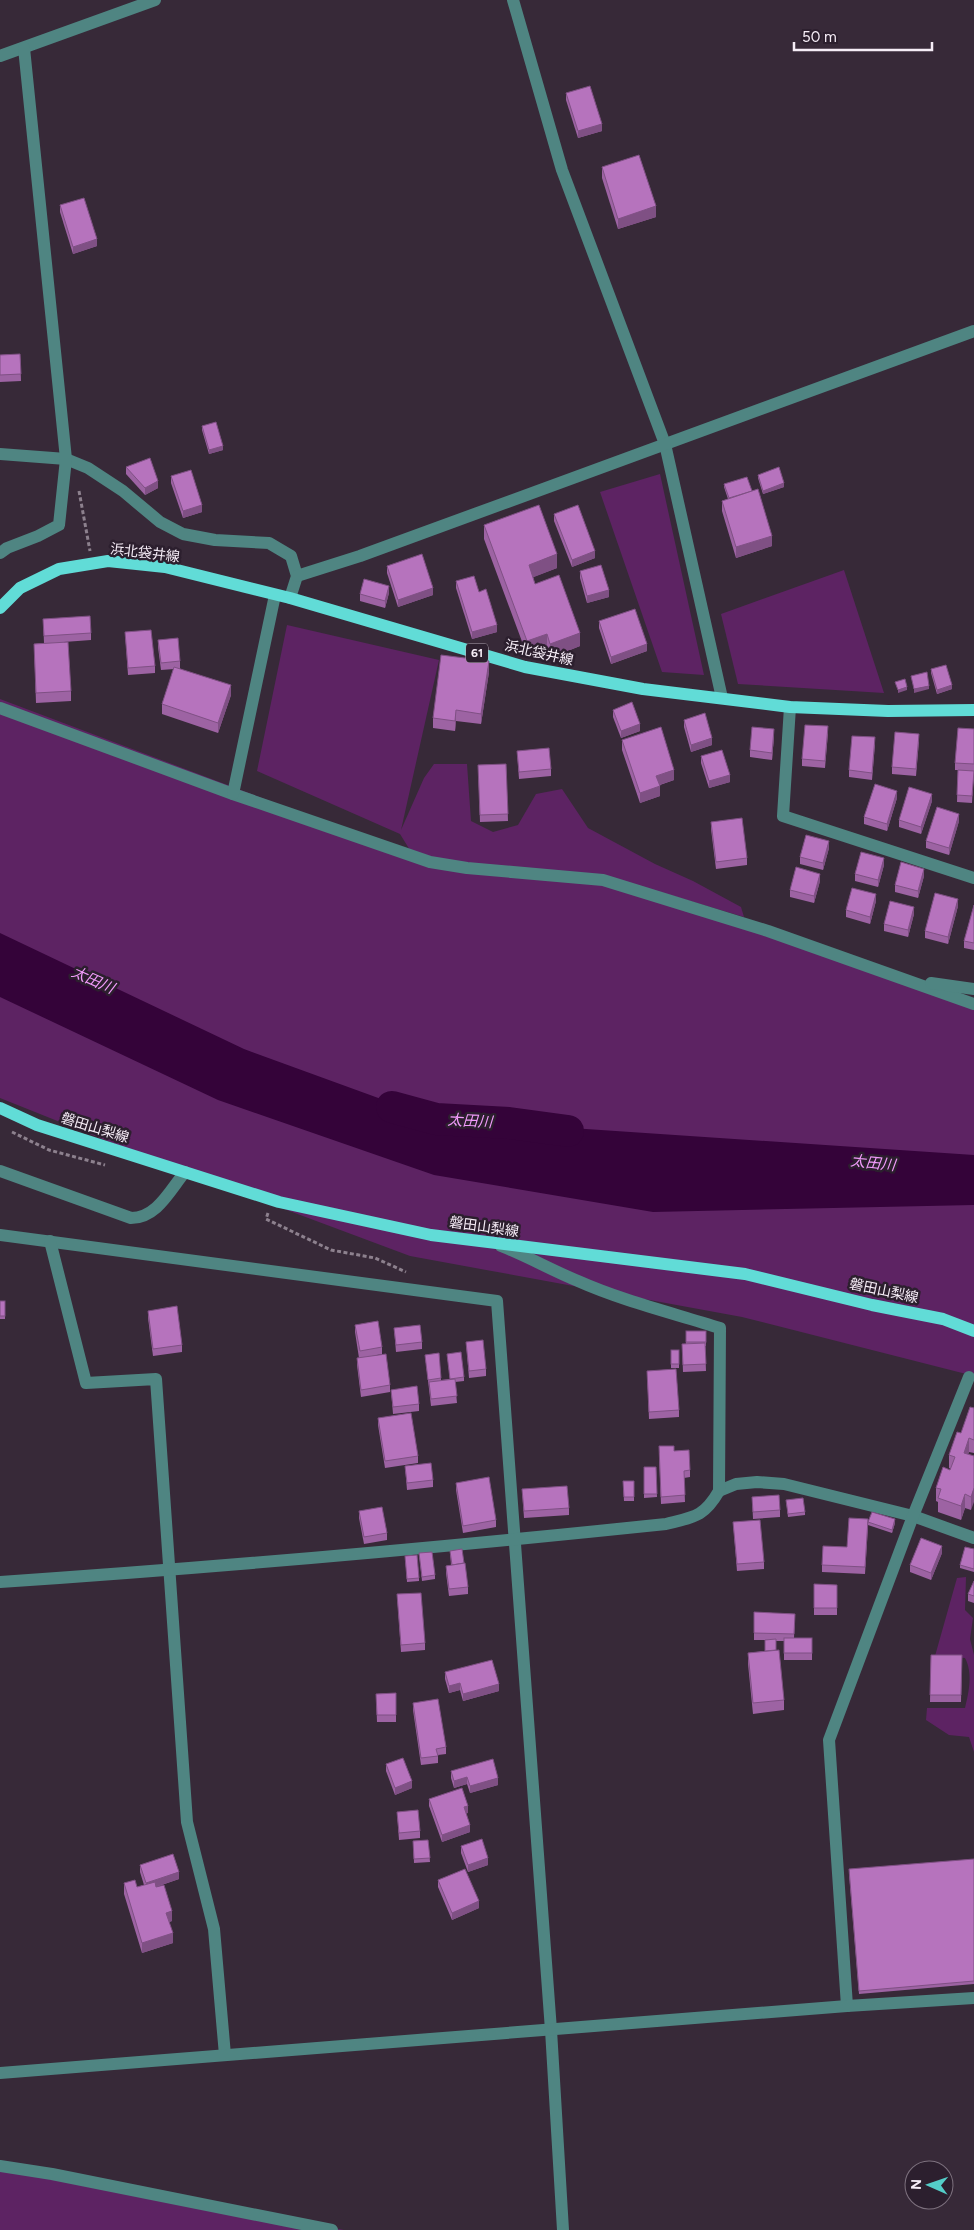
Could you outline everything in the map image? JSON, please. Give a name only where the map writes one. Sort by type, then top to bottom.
[{"type":"main road","name":"浜北袋井線","points":[[0,608],[20,588],[59,569],[108,561],[165,568],[290,598],[525,667],[643,689],[790,707],[888,711],[974,710]]},
{"type":"main road","name":"磐田山梨線","points":[[0,1108],[37,1125],[280,1202],[431,1235],[745,1274],[943,1320],[974,1331]]},
{"type":"street","points":[[0,56],[155,0]]},
{"type":"street","points":[[513,0],[562,170],[665,444],[722,698]]},
{"type":"street","points":[[0,553],[7,548],[38,536],[59,525],[66,459],[24,48]]},
{"type":"street","points":[[297,576],[360,556],[974,332]]},
{"type":"street","points":[[0,454],[66,459],[95,472],[123,491],[160,522],[183,534],[215,540],[269,542],[291,556],[297,576],[290,598]]},
{"type":"street","points":[[233,794],[275,595]]},
{"type":"street","points":[[790,707],[783,816],[974,878]]},
{"type":"street","points":[[0,708],[233,794],[430,862],[467,868],[603,880],[768,931],[974,1004]]},
{"type":"street","points":[[904,978],[974,989]]},
{"type":"street","points":[[0,1171],[131,1218],[152,1214],[185,1172]]},
{"type":"street","points":[[0,1235],[497,1301],[552,2030],[564,2230]]},
{"type":"street","points":[[50,1241],[86,1383],[156,1379],[187,1822],[214,1929],[226,2055]]},
{"type":"street","points":[[0,1582],[169,1570],[514,1540],[672,1522],[689,1518],[709,1508],[719,1491],[720,1328],[578,1282],[527,1256],[493,1243]]},
{"type":"street","points":[[847,2006],[829,1740],[913,1516],[969,1377]]},
{"type":"street","points":[[719,1491],[736,1484],[758,1482],[784,1484],[913,1516],[974,1538]]},
{"type":"street","points":[[0,2073],[847,2006],[974,1998]]},
{"type":"street","points":[[0,2166],[62,2176],[332,2230]]},
{"type":"path","points":[[79,488],[88,541]]},
{"type":"path","points":[[268,1212],[266,1219],[331,1250],[375,1258],[407,1273]]},
{"type":"shaded area","points":[[660,474],[704,675],[662,672],[600,492]]},
{"type":"shaded area","points":[[844,570],[884,693],[738,684],[721,614]]},
{"type":"shaded area","points":[[287,625],[439,660],[401,830],[424,778],[434,764],[467,764],[471,821],[493,832],[518,825],[536,794],[562,789],[588,828],[741,907],[744,917],[663,893],[616,884],[974,1005],[974,1376],[742,1317],[410,1256],[185,1172],[0,1098],[0,699],[413,855],[400,834],[257,771]]},
{"type":"shaded area","points":[[966,1577],[965,1610],[973,1618],[970,1639],[974,1655],[974,1752],[969,1737],[949,1735],[926,1720],[927,1708],[965,1708],[970,1676],[965,1658],[935,1656],[957,1578]]},
{"type":"shaded area","points":[[0,2167],[24,2170],[344,2230],[0,2230]]},
{"type":"water","points":[[0,933],[244,1049],[436,1119],[974,1155],[974,1205],[653,1212],[434,1175],[218,1100],[0,997]]},
{"type":"building","points":[[590,86],[602,124],[578,131],[566,93]]},
{"type":"building","points":[[639,155],[656,206],[618,219],[602,167]]},
{"type":"building","points":[[84,198],[97,239],[73,247],[60,205]]},
{"type":"building","points":[[20,354],[21,374],[0,375],[0,355]]},
{"type":"building","points":[[216,422],[223,446],[209,450],[202,426]]},
{"type":"building","points":[[150,458],[158,481],[145,488],[126,467]]},
{"type":"building","points":[[779,467],[784,483],[763,491],[758,475]]},
{"type":"building","points":[[191,470],[202,505],[183,511],[171,476]]},
{"type":"building","points":[[747,477],[752,491],[729,498],[724,484]]},
{"type":"building","points":[[758,489],[772,536],[736,547],[722,501]]},
{"type":"building","points":[[539,505],[557,554],[529,565],[535,584],[559,575],[580,633],[550,644],[547,634],[527,641],[484,525]]},
{"type":"building","points":[[578,505],[595,551],[572,560],[554,514]]},
{"type":"building","points":[[422,554],[433,588],[398,600],[387,566]]},
{"type":"building","points":[[601,565],[609,590],[587,596],[580,571]]},
{"type":"building","points":[[474,576],[479,592],[486,589],[497,625],[472,632],[456,581]]},
{"type":"building","points":[[364,579],[389,586],[385,601],[360,594]]},
{"type":"building","points":[[635,609],[647,644],[611,657],[599,621]]},
{"type":"building","points":[[90,616],[91,633],[44,636],[43,619]]},
{"type":"building","points":[[151,630],[155,666],[128,668],[125,632]]},
{"type":"building","points":[[178,638],[180,661],[161,663],[158,640]]},
{"type":"building","points":[[68,642],[71,691],[36,693],[34,644]]},
{"type":"building","points":[[441,655],[489,661],[481,714],[456,710],[455,721],[433,718]]},
{"type":"building","points":[[946,665],[952,685],[937,690],[931,669]]},
{"type":"building","points":[[174,667],[231,685],[218,723],[162,704]]},
{"type":"building","points":[[927,672],[929,686],[914,689],[911,676]]},
{"type":"building","points":[[905,679],[907,687],[898,690],[895,682]]},
{"type":"building","points":[[632,702],[640,724],[621,731],[613,710]]},
{"type":"building","points":[[705,713],[712,738],[691,745],[684,720]]},
{"type":"building","points":[[805,725],[828,726],[825,761],[802,759]]},
{"type":"building","points":[[661,727],[674,770],[656,776],[660,786],[640,793],[622,740]]},
{"type":"building","points":[[752,727],[774,729],[772,753],[750,750]]},
{"type":"building","points":[[958,728],[974,729],[974,764],[955,763]]},
{"type":"building","points":[[895,732],[919,734],[916,769],[892,767]]},
{"type":"building","points":[[852,736],[875,737],[872,773],[849,770]]},
{"type":"building","points":[[549,748],[551,769],[519,772],[517,751]]},
{"type":"building","points":[[722,750],[730,775],[709,781],[701,756]]},
{"type":"building","points":[[506,764],[508,814],[480,815],[478,765]]},
{"type":"building","points":[[958,770],[974,771],[972,796],[957,795]]},
{"type":"building","points":[[875,784],[897,791],[887,824],[864,817]]},
{"type":"building","points":[[909,787],[932,794],[921,827],[899,820]]},
{"type":"building","points":[[937,807],[959,814],[949,848],[926,841]]},
{"type":"building","points":[[742,818],[747,858],[716,862],[711,822]]},
{"type":"building","points":[[806,835],[829,841],[823,863],[800,857]]},
{"type":"building","points":[[861,852],[884,858],[878,880],[855,874]]},
{"type":"building","points":[[901,862],[924,869],[918,891],[895,885]]},
{"type":"building","points":[[796,867],[820,874],[814,896],[790,890]]},
{"type":"building","points":[[852,888],[876,894],[870,917],[846,910]]},
{"type":"building","points":[[935,893],[958,899],[948,937],[925,931]]},
{"type":"building","points":[[890,901],[914,907],[908,930],[884,924]]},
{"type":"building","points":[[974,905],[974,943],[964,941]]},
{"type":"building","points":[[0,1301],[5,1301],[5,1316],[0,1316]]},
{"type":"building","points":[[177,1306],[182,1345],[153,1349],[148,1311]]},
{"type":"building","points":[[378,1321],[382,1347],[360,1351],[355,1325]]},
{"type":"building","points":[[420,1325],[422,1342],[396,1345],[394,1328]]},
{"type":"building","points":[[686,1331],[706,1331],[706,1342],[686,1342]]},
{"type":"building","points":[[483,1340],[486,1369],[469,1371],[466,1342]]},
{"type":"building","points":[[705,1343],[706,1364],[683,1365],[682,1344]]},
{"type":"building","points":[[671,1350],[679,1350],[679,1364],[671,1364]]},
{"type":"building","points":[[461,1352],[464,1377],[450,1379],[447,1354]]},
{"type":"building","points":[[439,1353],[441,1378],[428,1380],[425,1355]]},
{"type":"building","points":[[386,1354],[390,1385],[361,1390],[357,1358]]},
{"type":"building","points":[[676,1369],[679,1410],[649,1412],[647,1371]]},
{"type":"building","points":[[455,1379],[457,1396],[431,1399],[429,1382]]},
{"type":"building","points":[[417,1386],[419,1404],[393,1407],[391,1390]]},
{"type":"building","points":[[970,1407],[974,1408],[974,1440],[969,1438],[964,1453],[974,1456],[974,1488],[971,1497],[965,1494],[961,1506],[938,1498],[941,1489],[936,1488],[943,1467],[950,1470],[955,1457],[949,1455],[957,1432],[961,1433]]},
{"type":"building","points":[[411,1413],[418,1456],[385,1461],[378,1418]]},
{"type":"building","points":[[659,1446],[674,1446],[674,1451],[689,1450],[690,1470],[684,1471],[685,1495],[661,1497]]},
{"type":"building","points":[[431,1463],[433,1480],[407,1483],[405,1466]]},
{"type":"building","points":[[644,1467],[656,1467],[657,1494],[644,1494]]},
{"type":"building","points":[[489,1477],[496,1520],[463,1526],[456,1483]]},
{"type":"building","points":[[623,1481],[634,1481],[634,1497],[624,1497]]},
{"type":"building","points":[[567,1486],[569,1508],[524,1511],[522,1489]]},
{"type":"building","points":[[779,1495],[780,1510],[753,1512],[752,1497]]},
{"type":"building","points":[[803,1498],[805,1512],[788,1514],[786,1500]]},
{"type":"building","points":[[382,1507],[387,1533],[364,1537],[359,1511]]},
{"type":"building","points":[[872,1512],[895,1519],[892,1530],[868,1522]]},
{"type":"building","points":[[849,1518],[868,1519],[865,1567],[822,1565],[823,1546],[847,1547]]},
{"type":"building","points":[[760,1520],[764,1562],[737,1564],[733,1522]]},
{"type":"building","points":[[921,1538],[942,1546],[931,1573],[910,1565]]},
{"type":"building","points":[[965,1547],[974,1549],[974,1569],[960,1565]]},
{"type":"building","points":[[462,1549],[464,1563],[452,1565],[450,1551]]},
{"type":"building","points":[[432,1552],[435,1575],[422,1577],[419,1553]]},
{"type":"building","points":[[417,1555],[419,1578],[407,1579],[405,1556]]},
{"type":"building","points":[[465,1563],[468,1587],[449,1589],[446,1566]]},
{"type":"building","points":[[974,1581],[974,1596],[968,1594]]},
{"type":"building","points":[[814,1584],[837,1585],[837,1608],[814,1608]]},
{"type":"building","points":[[421,1593],[425,1643],[401,1645],[397,1594]]},
{"type":"building","points":[[754,1612],[795,1614],[794,1634],[754,1633]]},
{"type":"building","points":[[784,1638],[812,1638],[812,1653],[784,1653]]},
{"type":"building","points":[[776,1639],[776,1650],[765,1651],[765,1640]]},
{"type":"building","points":[[779,1650],[784,1700],[753,1703],[748,1653]]},
{"type":"building","points":[[931,1655],[962,1655],[961,1695],[930,1695]]},
{"type":"building","points":[[492,1660],[499,1684],[463,1694],[460,1683],[449,1686],[445,1672]]},
{"type":"building","points":[[396,1693],[396,1715],[377,1715],[376,1694]]},
{"type":"building","points":[[438,1699],[446,1747],[436,1749],[438,1756],[421,1758],[413,1703]]},
{"type":"building","points":[[403,1758],[412,1781],[395,1788],[386,1764]]},
{"type":"building","points":[[493,1759],[498,1778],[470,1786],[467,1777],[454,1781],[451,1771]]},
{"type":"building","points":[[462,1788],[468,1806],[464,1807],[470,1825],[442,1835],[429,1799]]},
{"type":"building","points":[[418,1810],[420,1831],[399,1833],[397,1812]]},
{"type":"building","points":[[482,1839],[488,1858],[468,1865],[461,1846]]},
{"type":"building","points":[[428,1840],[430,1858],[414,1859],[413,1841]]},
{"type":"building","points":[[173,1854],[179,1872],[146,1883],[140,1865]]},
{"type":"building","points":[[974,1859],[974,1981],[859,1991],[849,1869]]},
{"type":"building","points":[[465,1869],[479,1901],[452,1913],[438,1880]]},
{"type":"building","points":[[135,1880],[137,1887],[155,1882],[156,1887],[164,1885],[172,1911],[166,1913],[173,1933],[142,1943],[124,1883]]},
{"type":"waterway","name":"太田川","points":[[392,1107],[436,1119],[509,1123],[568,1131]]}]
